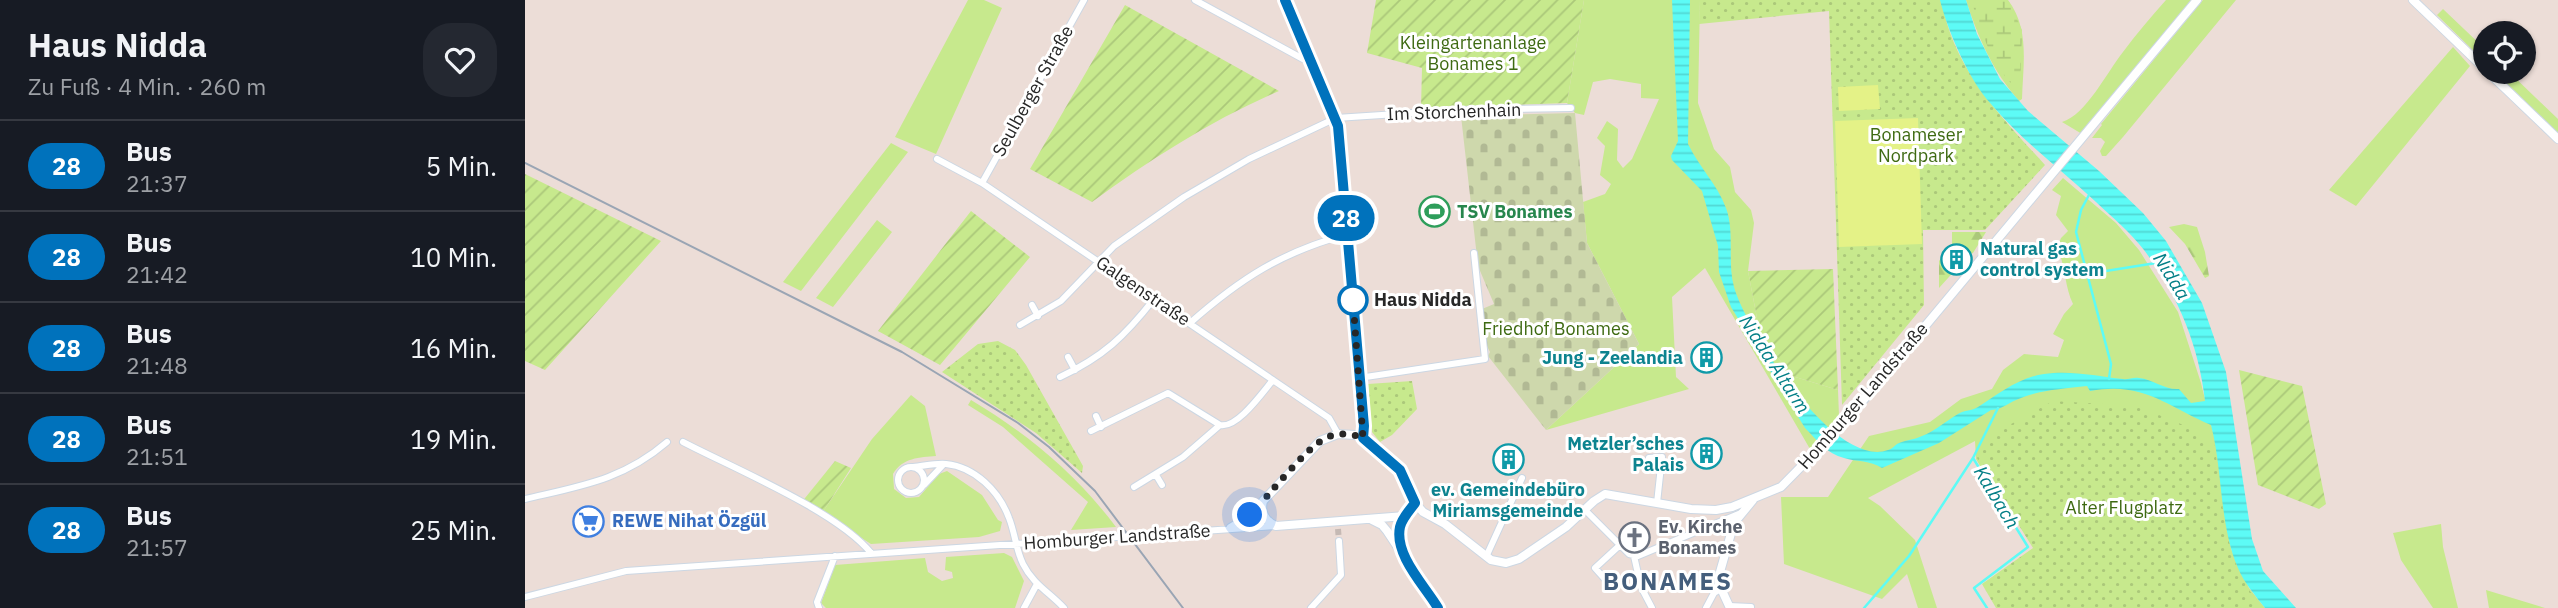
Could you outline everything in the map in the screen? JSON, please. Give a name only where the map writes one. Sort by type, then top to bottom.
[{"type":"street","name":"Seulberger Straße","points":[[982,183],[1084,0]]},
{"type":"street","points":[[1195,0],[1303,59],[1310,59]]},
{"type":"street","points":[[1285,0],[1336,118],[1348,234],[1363,438]]},
{"type":"street","name":"Homburger Landstraße","points":[[1634,556],[1741,513],[1755,498],[1785,483],[1842,426],[2197,0]]},
{"type":"street","points":[[2413,0],[2473,58]]},
{"type":"street","points":[[2500,84],[2558,139]]},
{"type":"street","name":"Im Storchenhain","points":[[1336,118],[1458,110],[1571,108]]},
{"type":"street","points":[[1020,325],[1038,316],[1071,292],[1114,246],[1133,231],[1215,178],[1336,118]]},
{"type":"street","name":"Galgenstraße","points":[[937,159],[982,183],[1329,418],[1338,434]]},
{"type":"street","points":[[1190,323],[1221,296],[1285,255],[1348,234]]},
{"type":"street","points":[[1359,378],[1485,359],[1473,253]]},
{"type":"street","points":[[1060,377],[1098,357],[1120,340],[1154,299]]},
{"type":"street","points":[[1032,305],[1038,316]]},
{"type":"street","points":[[1068,357],[1075,370]]},
{"type":"street","points":[[1091,431],[1168,393],[1224,427],[1234,424],[1273,380]]},
{"type":"street","points":[[1096,416],[1101,427]]},
{"type":"street","points":[[1134,486],[1156,475],[1196,447],[1220,425]]},
{"type":"street","points":[[1225,530],[1240,523],[1313,446],[1338,434],[1363,438],[1400,470],[1415,503],[1423,512],[1445,524],[1486,557],[1506,563],[1519,559],[1566,527],[1605,494],[1691,509],[1721,509],[1755,498]]},
{"type":"street","points":[[525,499],[615,476],[640,463],[667,442]]},
{"type":"street","points":[[683,442],[821,514],[861,541],[871,553]]},
{"type":"street","points":[[1649,458],[1662,457],[1657,503]]},
{"type":"street","points":[[945,464],[937,469],[921,490],[912,494],[900,487],[898,482],[901,473],[913,467],[945,464],[970,473],[993,490],[1008,516],[1022,562],[1037,584],[1064,608]]},
{"type":"street","points":[[913,467],[924,476],[923,486]]},
{"type":"street","points":[[1156,475],[1162,485]]},
{"type":"street","points":[[1486,557],[1522,478]]},
{"type":"street","points":[[1263,501],[1264,516],[1276,526]]},
{"type":"street","points":[[1405,557],[1399,530],[1415,503]]},
{"type":"street","points":[[1732,507],[1741,513],[1730,533],[1719,578],[1721,589],[1730,607],[1751,607]]},
{"type":"street","points":[[1721,509],[1724,520]]},
{"type":"street","points":[[1585,510],[1634,556],[1644,594],[1652,608]]},
{"type":"street","name":"Homburger Landstraße","points":[[525,597],[626,571],[1276,526],[1338,525],[1405,516]]},
{"type":"street","points":[[1372,520],[1382,525],[1438,608]]},
{"type":"street","points":[[1311,608],[1341,575],[1339,541]]},
{"type":"street","points":[[1612,587],[1595,568],[1620,545]]},
{"type":"street","points":[[820,608],[817,602],[835,556]]},
{"type":"street","points":[[1024,608],[1037,584]]},
{"type":"street","points":[[1706,608],[1714,593],[1721,589]]},
{"type":"green space","points":[[968,0],[984,0],[1002,8],[936,154],[895,137]]},
{"type":"green space","name":"Kleingartenanlage Bonames 1","points":[[1376,0],[1584,0],[1567,103],[1421,108],[1422,68],[1367,53]]},
{"type":"green space","points":[[1584,0],[1700,0],[1698,103],[1714,149],[1730,167],[1735,192],[1751,210],[1754,223],[1748,271],[1760,334],[1792,376],[1838,390],[1839,416],[1810,449],[1705,268],[1672,297],[1676,377],[1689,389],[1546,430],[1639,344],[1587,243],[1583,202],[1605,194],[1611,184],[1600,175],[1605,146],[1597,138],[1607,121],[1618,129],[1617,160],[1623,168],[1632,159],[1659,99],[1641,98],[1641,84],[1610,79],[1593,82],[1584,115],[1575,113],[1567,103]]},
{"type":"green space","name":"Bonameser Nordpark","points":[[1700,0],[1942,0],[1947,24],[1967,69],[1996,110],[2045,165],[1985,230],[1923,230],[1924,305],[1842,405],[1829,11],[1699,24]]},
{"type":"green space","points":[[1966,0],[2008,0],[2015,11],[2024,47],[2022,99],[2019,101],[1987,54]]},
{"type":"green space","points":[[1971,0],[2009,2],[2022,30],[2020,91],[1995,61]]},
{"type":"green space","points":[[2166,0],[2191,0],[2082,134],[2062,122],[2071,118],[2088,102],[2128,45]]},
{"type":"green space","points":[[2203,0],[2236,0],[2123,137],[2106,156],[2102,156],[2100,151],[2105,142],[2101,138],[2092,138],[2101,124]]},
{"type":"green space","points":[[1125,5],[1279,91],[1183,141],[1092,202],[1030,169]]},
{"type":"green space","points":[[2443,9],[2473,38],[2473,50],[2437,15]]},
{"type":"green space","points":[[2453,47],[2470,66],[2356,206],[2329,190]]},
{"type":"green space","points":[[2507,84],[2522,84],[2558,119],[2558,133]]},
{"type":"green space","points":[[1878,85],[1880,109],[1839,111],[1838,87]]},
{"type":"green space","name":"Friedhof Bonames","points":[[1575,113],[1587,243],[1639,344],[1546,430],[1488,356],[1490,352],[1486,344],[1482,309],[1494,304],[1478,266],[1461,116]]},
{"type":"green space","points":[[1918,118],[1922,244],[1839,247],[1835,121]]},
{"type":"green space","points":[[891,143],[908,152],[801,291],[783,282]]},
{"type":"green space","points":[[525,174],[661,241],[545,370],[525,361]]},
{"type":"green space","points":[[2063,178],[2116,223],[2139,250],[2178,312],[2201,383],[2217,448],[2231,549],[2249,588],[2265,608],[2157,608],[2054,501],[2014,523],[1976,459],[1975,441],[1868,498],[1915,540],[1937,608],[1918,608],[1907,574],[1882,599],[1784,564],[1781,497],[1828,497],[1869,436],[1930,422],[1961,399],[1992,389],[2003,370],[2024,354],[2058,357],[2064,340],[2053,334],[2073,304],[2057,248],[2068,231],[2056,215],[2061,196],[2052,190]]},
{"type":"green space","points":[[971,211],[1030,257],[940,365],[878,331]]},
{"type":"green space","points":[[877,220],[892,232],[833,307],[816,298]]},
{"type":"green space","points":[[2184,224],[2197,227],[2209,276],[2205,278],[2185,244],[2169,227]]},
{"type":"green space","points":[[1952,232],[1986,232],[1973,253],[1964,257],[1958,253],[1951,261],[1958,267],[1939,288],[1939,261],[1952,244]]},
{"type":"green space","points":[[1833,269],[1838,390],[1792,376],[1760,334],[1748,271]]},
{"type":"green space","points":[[998,341],[1015,350],[1026,365],[1083,466],[1082,473],[1036,433],[942,372],[978,344]]},
{"type":"green space","points":[[2239,370],[2302,386],[2326,504],[2319,509],[2258,485]]},
{"type":"green space","points":[[1412,381],[1417,409],[1392,435],[1380,442],[1372,432],[1368,384]]},
{"type":"green space","points":[[911,395],[925,406],[936,456],[918,458],[901,465],[893,474],[894,489],[906,498],[919,497],[939,474],[947,471],[982,495],[1002,522],[1000,531],[979,537],[871,544],[822,513],[872,439]]},
{"type":"green space","points":[[971,400],[1050,456],[1068,472],[1116,527],[1071,530],[1088,502],[1003,427],[968,405]]},
{"type":"green space","name":"Alter Flugplatz","points":[[2053,401],[2137,406],[2193,429],[2214,444],[2232,552],[2239,572],[2264,608],[1996,608],[1982,584],[2033,548],[1977,458],[1991,435]]},
{"type":"green space","points":[[835,461],[851,468],[821,515],[801,503]]},
{"type":"green space","points":[[2441,524],[2443,547],[2458,608],[2433,608],[2401,560],[2393,533]]},
{"type":"green space","points":[[1004,553],[1012,557],[1024,581],[1015,608],[826,608],[821,603],[835,565],[925,558],[928,572],[942,581],[953,578],[952,572],[945,570],[946,557]]},
{"type":"green space","points":[[2486,590],[2545,608],[2489,608]]},
{"type":"water","name":"Nidda","points":[[1672,0],[1690,0],[1688,144],[1718,191],[1729,217],[1734,287],[1742,307],[1774,363],[1819,419],[1843,439],[1867,451],[1888,450],[1927,434],[2018,382],[2054,373],[2144,379],[2179,389],[2191,403],[2205,401],[2198,361],[2185,322],[2167,285],[2144,250],[2115,219],[2016,130],[1991,104],[1967,69],[1940,0],[1966,0],[1977,34],[2000,79],[2028,111],[2099,171],[2143,213],[2166,241],[2202,303],[2226,372],[2252,539],[2263,571],[2296,608],[2265,608],[2240,573],[2227,534],[2211,425],[2140,392],[2125,389],[2090,391],[2087,386],[2033,394],[1991,410],[1939,443],[1882,468],[1838,456],[1818,442],[1805,428],[1731,307],[1719,272],[1718,246],[1702,191],[1672,160],[1671,156],[1678,141]]},
{"type":"waterway","points":[[2090,193],[2081,210],[2076,232],[2111,364],[2109,379]]},
{"type":"waterway","name":"Nidda","points":[[2087,274],[2156,263]]},
{"type":"waterway","name":"Kalbach","points":[[1987,608],[1974,588],[2028,547],[1973,458],[1998,408]]},
{"type":"waterway","points":[[1864,608],[1909,556],[1973,458]]},
{"type":"tunnel","points":[[1338,529],[1339,541]]},
{"type":"tram line","points":[[525,163],[902,352],[1018,423],[1049,447],[1095,491],[1183,608]]},
{"type":"bus line","name":"28","points":[[1285,0],[1338,126],[1363,438],[1403,475],[1415,503],[1400,525],[1400,543],[1405,557],[1438,608]]},
{"type":"place","name":"TSV Bonames","points":[[1434,212]]},
{"type":"place","name":"Natural gas control system","points":[[1957,259]]},
{"type":"place","name":"Haus Nidda","points":[[1353,300]]},
{"type":"place","name":"Jung - Zeelandia","points":[[1706,358]]},
{"type":"place","name":"Metzler’sches Palais","points":[[1707,454]]},
{"type":"place","name":"ev. Gemeindebüro Miriamsgemeinde","points":[[1508,459]]},
{"type":"place","name":"REWE Nihat Özgül","points":[[589,521]]},
{"type":"place","name":"Ev. Kirche Bonames","points":[[1635,537]]},
{"type":"district","name":"BONAMES","points":[[1668,582]]},
{"type":"route","points":[[1250,515],[1320,441],[1346,433],[1363,438],[1353,300]]},
{"type":"water label","name":"Nidda Altarm","points":[[1775,364]]}]
